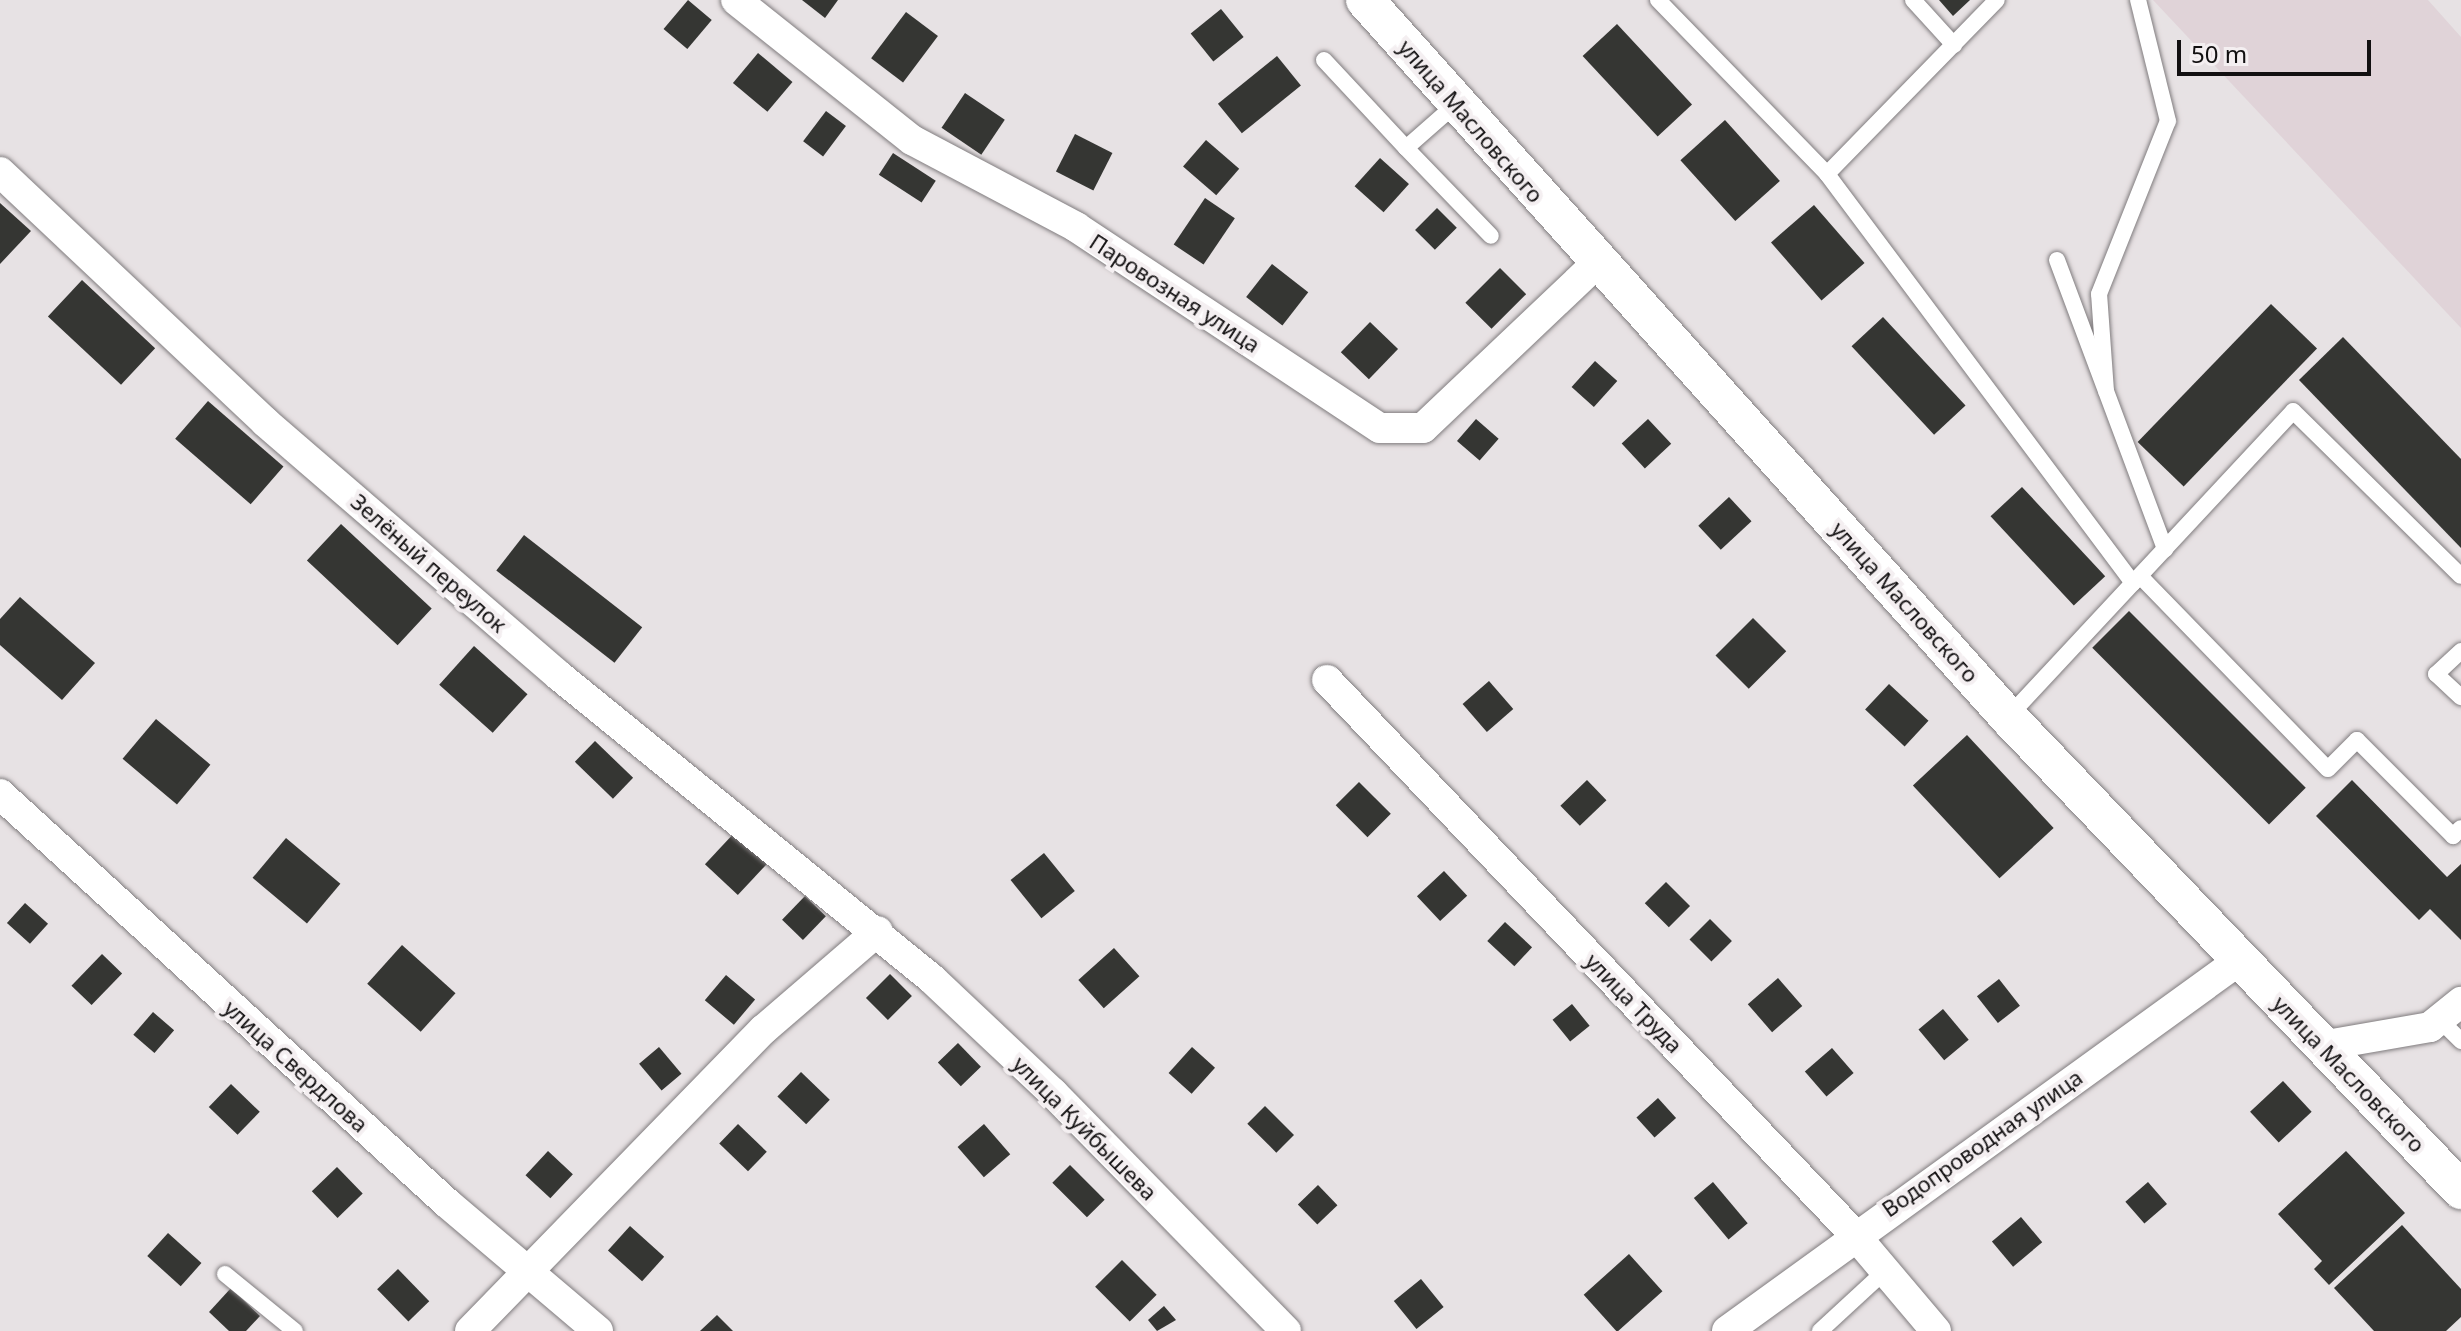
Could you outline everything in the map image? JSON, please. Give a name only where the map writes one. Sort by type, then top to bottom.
[{"type":"street","name":"Паровозная улица","points":[[736,0],[912,140],[1076,227],[1380,428],[1423,428],[1597,263]]},
{"type":"street","name":"улица Масловского","points":[[1365,0],[1597,263],[2008,717],[2461,1190]]},
{"type":"street","name":"Зелёный переулок","points":[[0,172],[265,422],[558,675],[878,931]]},
{"type":"street","name":"улица Труда","points":[[1327,680],[1854,1234],[1936,1331]]},
{"type":"street","name":"улица Свердлова","points":[[0,794],[447,1203],[598,1331]]},
{"type":"street","points":[[470,1331],[532,1273],[764,1029],[878,931]]},
{"type":"street","name":"улица Куйбышева","points":[[878,931],[1053,1093],[1286,1331]]},
{"type":"street","name":"Водопроводная улица","points":[[1727,1331],[1854,1234],[2241,959]]},
{"type":"street","points":[[2321,1046],[2430,1027],[2450,1011]]},
{"type":"lane","points":[[1658,0],[1827,174],[2136,580],[2328,769],[2357,740],[2453,836],[2461,828]]},
{"type":"lane","points":[[1913,0],[1954,45]]},
{"type":"lane","points":[[1827,174],[1997,0]]},
{"type":"lane","points":[[2106,391],[2099,294],[2168,121],[2138,0]]},
{"type":"lane","points":[[1324,60],[1491,236]]},
{"type":"lane","points":[[1406,148],[1456,104]]},
{"type":"lane","points":[[2057,260],[2165,549]]},
{"type":"lane","points":[[2008,717],[2293,411],[2461,576]]},
{"type":"lane","points":[[2461,651],[2436,674],[2461,697]]},
{"type":"lane","points":[[2450,1011],[2461,1041]]},
{"type":"lane","points":[[1820,1331],[1885,1271]]},
{"type":"lane","points":[[225,1274],[295,1331]]},
{"type":"shaded area","points":[[2153,0],[2428,0],[2461,37],[2461,328]]},
{"type":"building","points":[[688,0],[712,20],[687,49],[664,29]]},
{"type":"building","points":[[802,0],[838,0],[825,18]]},
{"type":"building","points":[[1939,0],[1970,0],[1953,16]]},
{"type":"building","points":[[1221,9],[1244,37],[1213,62],[1191,34]]},
{"type":"building","points":[[906,12],[938,36],[903,82],[871,58]]},
{"type":"building","points":[[1617,24],[1692,104],[1658,137],[1583,56]]},
{"type":"building","points":[[758,53],[792,82],[767,112],[733,83]]},
{"type":"building","points":[[1277,56],[1301,86],[1242,133],[1218,104]]},
{"type":"building","points":[[965,93],[1005,120],[981,155],[942,128]]},
{"type":"building","points":[[826,111],[846,126],[823,156],[803,141]]},
{"type":"building","points":[[1725,120],[1780,181],[1735,221],[1680,160]]},
{"type":"building","points":[[1075,134],[1112,153],[1093,190],[1056,171]]},
{"type":"building","points":[[1206,140],[1239,169],[1216,195],[1183,166]]},
{"type":"building","points":[[893,153],[936,181],[922,203],[879,175]]},
{"type":"building","points":[[1380,158],[1409,184],[1384,212],[1355,186]]},
{"type":"building","points":[[1205,198],[1235,218],[1204,265],[1174,244]]},
{"type":"building","points":[[0,203],[31,231],[0,264]]},
{"type":"building","points":[[1814,205],[1865,263],[1821,301],[1771,242]]},
{"type":"building","points":[[1437,208],[1457,228],[1435,250],[1415,230]]},
{"type":"building","points":[[1272,264],[1308,292],[1282,325],[1246,297]]},
{"type":"building","points":[[1500,268],[1526,294],[1492,329],[1465,303]]},
{"type":"building","points":[[82,280],[155,348],[121,385],[48,317]]},
{"type":"building","points":[[2271,304],[2317,348],[2184,487],[2138,442]]},
{"type":"building","points":[[1883,317],[1966,405],[1934,435],[1852,346]]},
{"type":"building","points":[[1370,322],[1398,349],[1369,379],[1341,352]]},
{"type":"building","points":[[2343,337],[2461,459],[2461,548],[2299,380]]},
{"type":"building","points":[[1595,361],[1617,381],[1594,407],[1572,387]]},
{"type":"building","points":[[208,401],[283,467],[251,504],[175,439]]},
{"type":"building","points":[[1476,419],[1499,439],[1480,461],[1457,441]]},
{"type":"building","points":[[1648,419],[1671,444],[1645,468],[1622,444]]},
{"type":"building","points":[[2022,487],[2105,576],[2074,606],[1991,516]]},
{"type":"building","points":[[1729,497],[1752,521],[1721,550],[1698,526]]},
{"type":"building","points":[[341,524],[432,609],[398,645],[307,561]]},
{"type":"building","points":[[524,535],[642,627],[614,663],[496,570]]},
{"type":"building","points":[[20,597],[95,663],[62,700],[0,645],[0,619]]},
{"type":"building","points":[[2129,611],[2306,788],[2269,825],[2092,648]]},
{"type":"building","points":[[1753,618],[1786,651],[1749,689],[1716,655]]},
{"type":"building","points":[[474,646],[528,694],[493,733],[439,685]]},
{"type":"building","points":[[1489,681],[1513,709],[1487,732],[1463,704]]},
{"type":"building","points":[[1889,684],[1928,721],[1905,746],[1865,710]]},
{"type":"building","points":[[156,719],[210,765],[177,804],[123,759]]},
{"type":"building","points":[[1967,735],[2054,828],[1999,878],[1913,785]]},
{"type":"building","points":[[595,741],[633,778],[613,799],[575,762]]},
{"type":"building","points":[[1587,780],[1606,800],[1580,826],[1560,806]]},
{"type":"building","points":[[2352,780],[2447,877],[2461,864],[2461,940],[2430,909],[2419,920],[2316,816]]},
{"type":"building","points":[[1359,782],[1391,814],[1367,837],[1336,805]]},
{"type":"building","points":[[737,830],[770,861],[738,895],[705,864]]},
{"type":"building","points":[[286,838],[340,884],[307,923],[253,878]]},
{"type":"building","points":[[1044,853],[1075,891],[1041,918],[1011,880]]},
{"type":"building","points":[[1444,871],[1467,896],[1440,921],[1417,896]]},
{"type":"building","points":[[1666,882],[1690,906],[1669,927],[1645,903]]},
{"type":"building","points":[[805,896],[826,916],[803,940],[782,920]]},
{"type":"building","points":[[25,903],[48,924],[30,944],[7,923]]},
{"type":"building","points":[[1710,919],[1732,941],[1711,961],[1689,940]]},
{"type":"building","points":[[1505,922],[1532,947],[1514,966],[1487,941]]},
{"type":"building","points":[[402,945],[456,993],[421,1032],[367,984]]},
{"type":"building","points":[[1114,948],[1139,976],[1104,1008],[1078,980]]},
{"type":"building","points":[[102,954],[122,973],[92,1005],[71,986]]},
{"type":"building","points":[[890,974],[912,996],[888,1020],[866,998]]},
{"type":"building","points":[[726,975],[755,999],[734,1025],[705,1000]]},
{"type":"building","points":[[1778,978],[1802,1006],[1772,1032],[1748,1004]]},
{"type":"building","points":[[1999,979],[2020,1006],[1998,1023],[1977,996]]},
{"type":"building","points":[[1572,1004],[1590,1026],[1570,1041],[1553,1020]]},
{"type":"building","points":[[1943,1009],[1969,1040],[1944,1060],[1918,1030]]},
{"type":"building","points":[[153,1012],[174,1030],[154,1053],[133,1035]]},
{"type":"building","points":[[958,1043],[981,1067],[961,1086],[938,1062]]},
{"type":"building","points":[[659,1047],[681,1074],[662,1091],[639,1064]]},
{"type":"building","points":[[1192,1047],[1215,1068],[1192,1094],[1169,1073]]},
{"type":"building","points":[[1832,1048],[1854,1073],[1826,1097],[1805,1072]]},
{"type":"building","points":[[801,1072],[830,1100],[806,1124],[777,1096]]},
{"type":"building","points":[[2283,1081],[2312,1112],[2279,1142],[2250,1112]]},
{"type":"building","points":[[231,1084],[260,1112],[238,1135],[209,1107]]},
{"type":"building","points":[[1658,1098],[1676,1118],[1655,1137],[1636,1117]]},
{"type":"building","points":[[1265,1106],[1294,1135],[1276,1153],[1247,1124]]},
{"type":"building","points":[[738,1124],[767,1152],[748,1171],[719,1143]]},
{"type":"building","points":[[984,1124],[1010,1154],[984,1177],[958,1147]]},
{"type":"building","points":[[548,1151],[573,1174],[550,1198],[525,1175]]},
{"type":"building","points":[[2346,1151],[2405,1213],[2329,1285],[2314,1269],[2322,1261],[2278,1214]]},
{"type":"building","points":[[1070,1165],[1105,1200],[1087,1217],[1052,1183]]},
{"type":"building","points":[[337,1167],[363,1194],[338,1218],[312,1191]]},
{"type":"building","points":[[1713,1182],[1748,1223],[1729,1239],[1694,1198]]},
{"type":"building","points":[[2148,1182],[2167,1204],[2144,1224],[2125,1202]]},
{"type":"building","points":[[1318,1185],[1337,1205],[1317,1225],[1298,1204]]},
{"type":"building","points":[[2021,1217],[2042,1242],[2013,1267],[1992,1241]]},
{"type":"building","points":[[2402,1225],[2461,1289],[2461,1317],[2446,1331],[2374,1331],[2334,1288]]},
{"type":"building","points":[[630,1226],[664,1257],[642,1281],[608,1251]]},
{"type":"building","points":[[168,1233],[201,1263],[181,1286],[147,1256]]},
{"type":"building","points":[[1629,1254],[1662,1291],[1618,1331],[1584,1295]]},
{"type":"building","points":[[1122,1260],[1157,1295],[1130,1322],[1095,1287]]},
{"type":"building","points":[[398,1269],[429,1301],[408,1322],[377,1289]]},
{"type":"building","points":[[1421,1279],[1444,1307],[1416,1329],[1394,1301]]},
{"type":"building","points":[[231,1288],[260,1316],[246,1331],[229,1331],[209,1312]]},
{"type":"building","points":[[1164,1306],[1176,1320],[1157,1331],[1148,1320]]},
{"type":"building","points":[[717,1315],[733,1331],[700,1331]]}]
